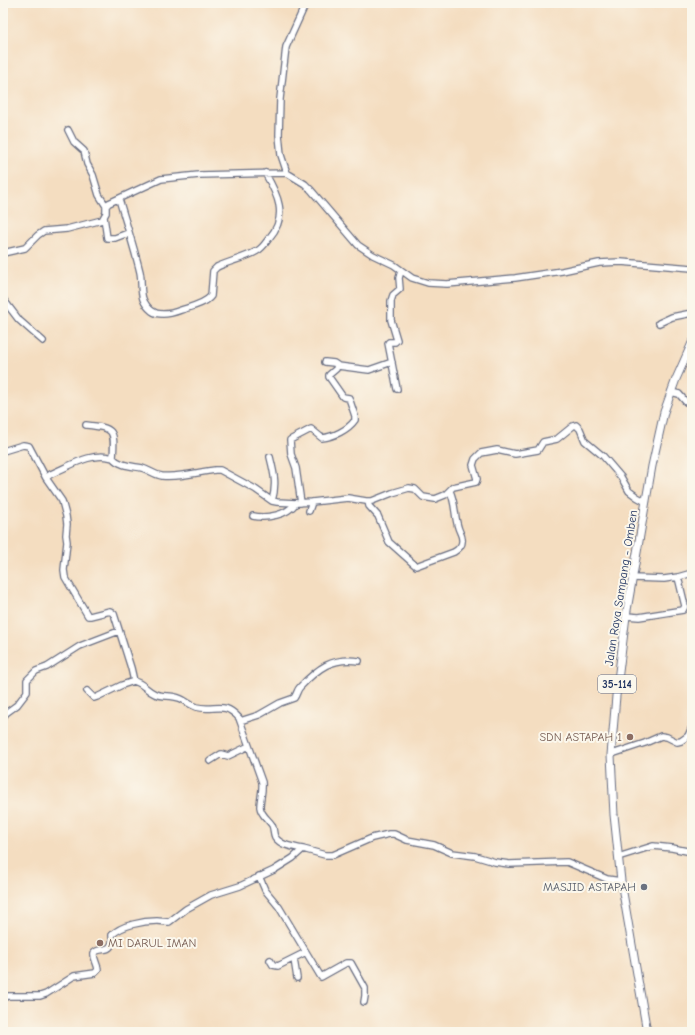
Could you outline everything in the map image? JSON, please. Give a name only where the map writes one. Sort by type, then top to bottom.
[{"type":"main road","name":"Jalan Raya Sampang - Omben","points":[[648,1032],[621,881],[612,781],[612,754],[616,696],[626,616],[661,422],[671,392],[692,344]]},
{"type":"street","points":[[287,173],[280,151],[280,99],[286,47],[306,3]]},
{"type":"street","points":[[68,130],[74,142],[84,151],[87,164],[94,175],[99,195],[106,206],[104,217],[107,238],[115,238],[128,233]]},
{"type":"street","points":[[118,198],[140,274],[141,291],[144,301],[152,312],[157,314],[170,314],[198,304],[210,297],[213,271],[217,267],[257,251],[266,243],[278,226],[280,217],[277,196],[271,181],[265,173]]},
{"type":"street","points":[[106,206],[118,198],[167,178],[199,175],[287,173],[305,184],[311,190],[358,245],[373,256],[394,265],[401,271],[417,280],[436,284],[447,284],[548,274],[599,262],[621,262],[692,268]]},
{"type":"street","points":[[3,253],[25,248],[44,231],[67,229],[102,220],[104,217]]},
{"type":"street","points":[[397,389],[388,343],[395,342],[397,338],[391,320],[391,301],[393,295],[400,289],[399,278],[401,271]]},
{"type":"street","points":[[3,299],[19,320],[43,341]]},
{"type":"street","points":[[659,323],[672,317],[692,312]]},
{"type":"street","points":[[325,362],[334,363],[338,366],[366,370],[392,362]]},
{"type":"street","points":[[253,516],[265,517],[282,513],[291,510],[298,503],[296,468],[291,454],[290,440],[310,429],[322,438],[332,436],[353,423],[355,420],[349,398],[343,397],[329,377],[329,375],[338,366]]},
{"type":"street","points":[[671,392],[679,394],[686,402],[692,401]]},
{"type":"street","points":[[86,425],[104,427],[110,430],[114,440],[113,458]]},
{"type":"street","points":[[46,478],[51,474],[85,459],[100,455],[113,458],[122,464],[144,469],[161,476],[174,476],[220,470],[277,502],[298,503],[348,498],[368,501],[409,488],[415,489],[423,497],[430,499],[443,496],[453,488],[476,482],[477,478],[472,465],[474,459],[481,453],[497,450],[516,454],[538,450],[543,442],[557,438],[576,425],[580,429],[585,441],[603,456],[621,477],[630,491],[636,497],[646,502]]},
{"type":"street","points":[[3,451],[23,445],[29,446],[46,478],[62,501],[67,524],[64,570],[65,577],[89,617],[106,611],[111,611],[115,616],[118,631],[134,681]]},
{"type":"street","points":[[270,457],[276,487],[272,500]]},
{"type":"street","points":[[368,501],[369,506],[378,516],[389,542],[416,566],[454,552],[458,550],[461,545],[462,538],[458,528],[456,507],[450,490]]},
{"type":"street","points":[[309,511],[312,502]]},
{"type":"street","points":[[632,578],[664,579],[692,573]]},
{"type":"street","points":[[626,616],[639,617],[684,609],[685,606],[678,577]]},
{"type":"street","points":[[3,717],[17,705],[27,692],[27,680],[36,671],[46,667],[80,646],[118,631]]},
{"type":"street","points":[[240,721],[259,715],[280,703],[294,698],[300,687],[322,666],[329,663],[347,660],[359,661]]},
{"type":"street","points":[[86,691],[94,698],[134,681],[142,684],[153,693],[159,695],[169,695],[180,698],[196,706],[208,708],[226,707],[235,713],[240,721],[262,782],[263,791],[260,808],[262,813],[273,826],[275,836],[279,841],[289,846],[325,856],[333,855],[372,838],[394,834],[414,842],[434,845],[452,853],[475,856],[495,862],[509,864],[567,862],[606,879],[621,881]]},
{"type":"street","points":[[612,754],[661,736],[677,742],[681,741],[686,737],[692,727]]},
{"type":"street","points":[[210,761],[221,754],[228,756],[249,746]]},
{"type":"street","points":[[618,857],[653,846],[692,852]]},
{"type":"street","points":[[3,998],[8,996],[40,996],[46,994],[74,976],[95,973],[98,970],[98,965],[94,953],[99,949],[110,948],[112,944],[112,935],[117,931],[135,924],[150,921],[169,922],[186,909],[210,895],[240,886],[285,864],[303,849]]},
{"type":"street","points":[[259,876],[265,890],[279,907],[321,977],[346,963],[351,963],[365,988],[364,1002]]},
{"type":"street","points":[[270,960],[273,965],[278,966],[306,952]]},
{"type":"street","points":[[294,959],[297,978]]},
{"type":"place","name":"SDN ASTAPAH 1","points":[[630,737]]},
{"type":"place","name":"MASJID ASTAPAH","points":[[644,887]]},
{"type":"place","name":"MI DARUL IMAN","points":[[100,943]]}]
